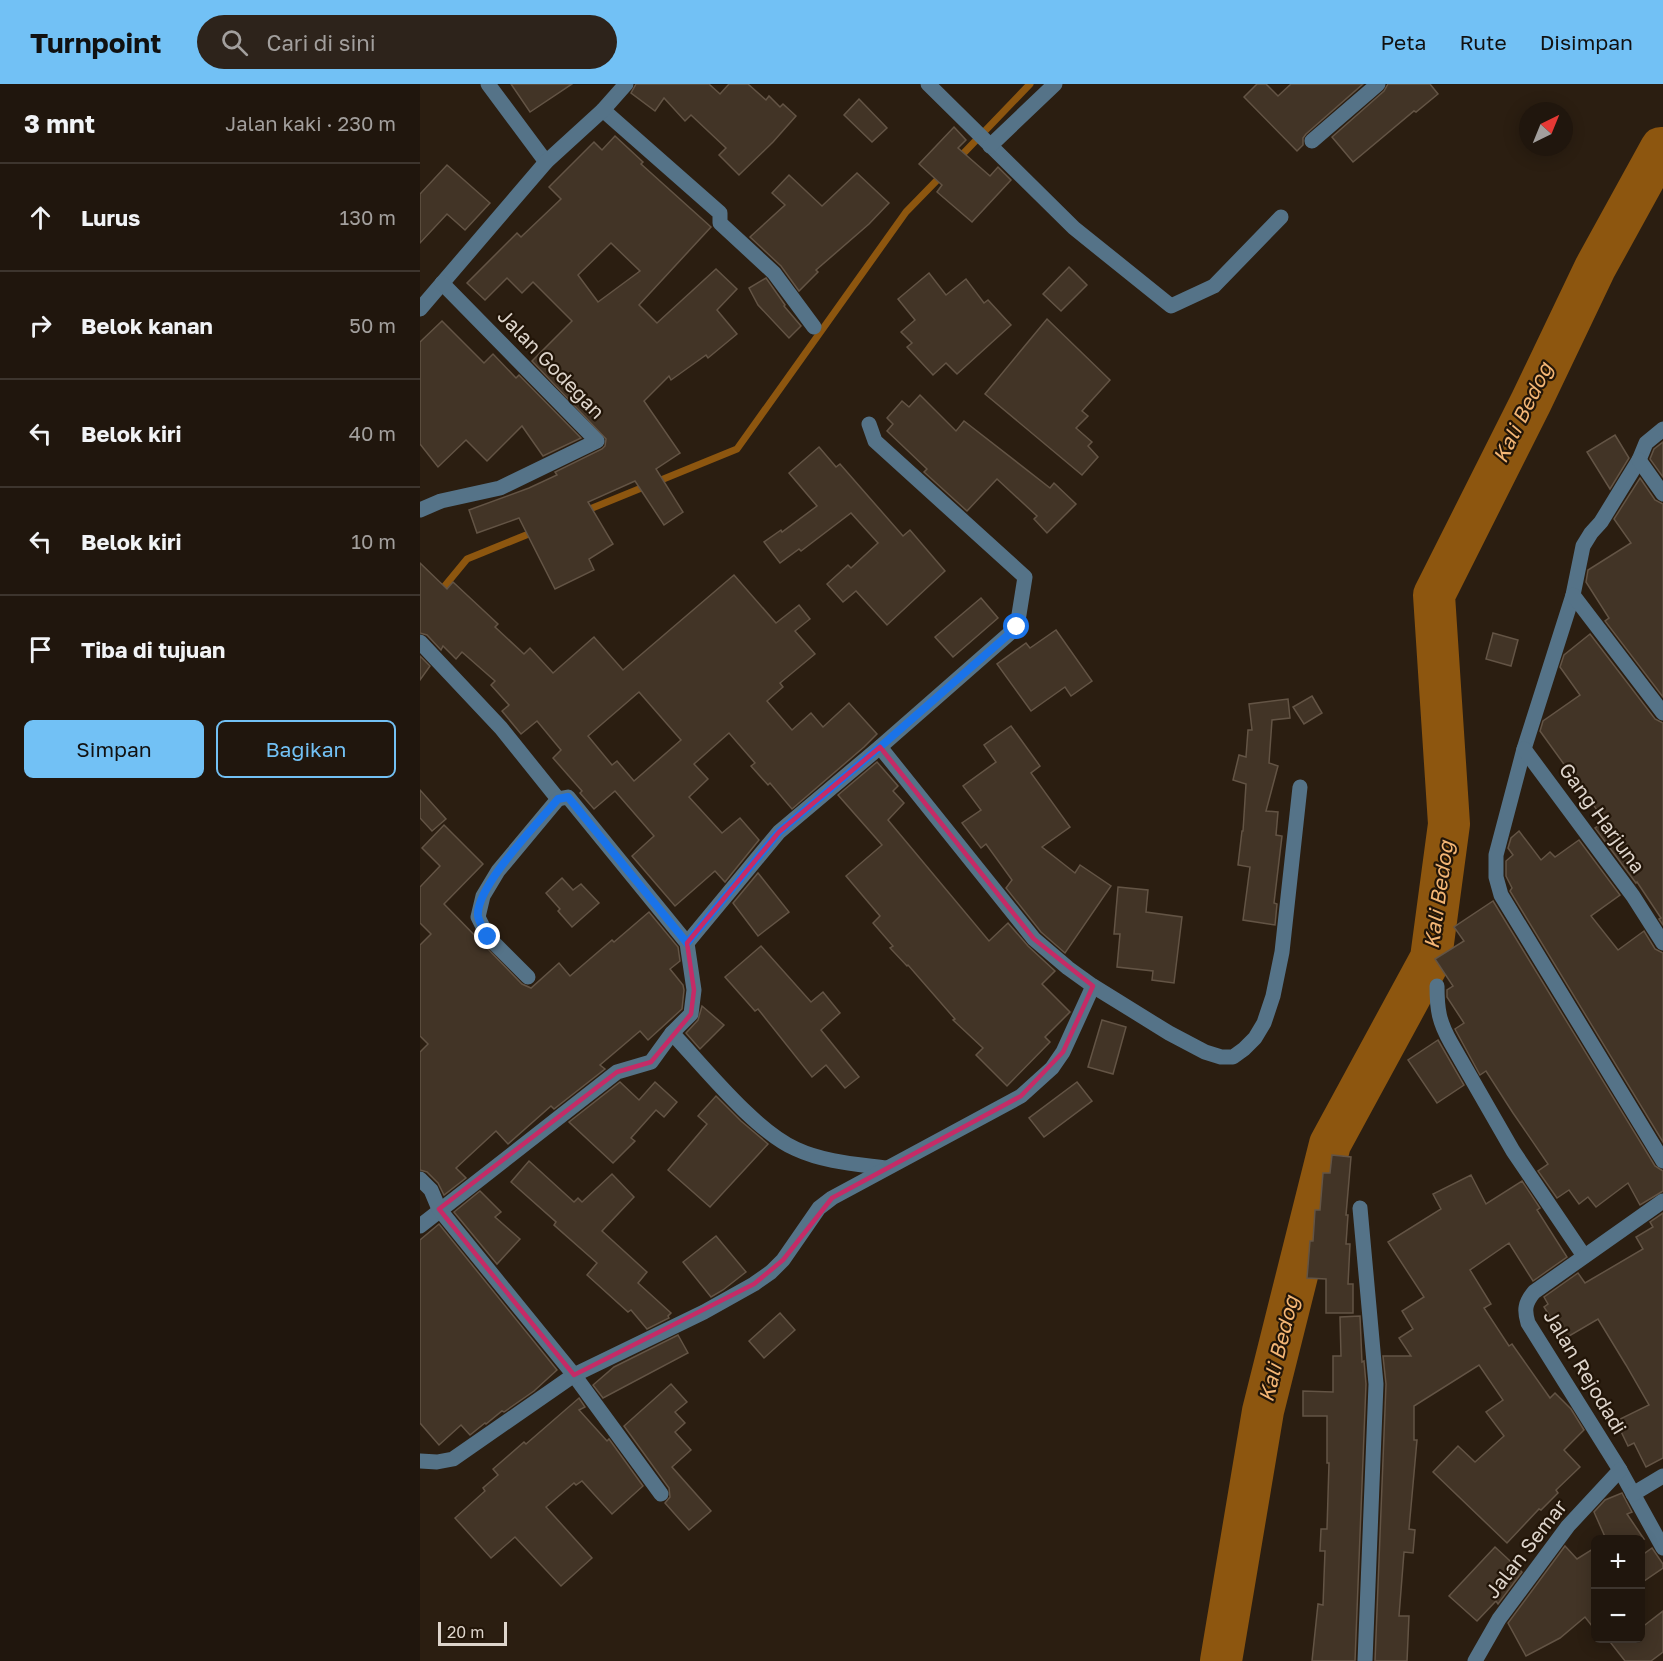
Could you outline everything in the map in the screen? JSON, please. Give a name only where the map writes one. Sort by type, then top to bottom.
[{"type":"street","points":[[488,84],[546,162]]},
{"type":"street","points":[[420,309],[546,162],[603,110],[626,84]]},
{"type":"street","points":[[928,84],[1074,228],[1171,306],[1214,286],[1281,217]]},
{"type":"street","points":[[990,146],[1055,84]]},
{"type":"street","points":[[1312,141],[1378,84]]},
{"type":"street","points":[[603,110],[720,213],[720,223],[774,273],[814,327]]},
{"type":"street","name":"Jalan Godegan","points":[[420,510],[441,501],[500,488],[597,441],[442,284]]},
{"type":"street","points":[[687,943],[779,832],[1017,627],[1025,577],[874,441],[869,424]]},
{"type":"street","points":[[1663,429],[1646,443],[1639,460],[1601,522],[1583,546],[1573,595],[1524,748],[1496,855],[1496,877],[1501,895],[1663,1161]]},
{"type":"street","points":[[1639,460],[1663,494]]},
{"type":"street","points":[[1573,595],[1663,713]]},
{"type":"street","points":[[420,642],[501,728],[558,799]]},
{"type":"street","points":[[880,747],[1034,939],[1093,986],[1205,1053],[1221,1057],[1233,1057],[1255,1038],[1264,1023],[1273,996],[1282,952],[1300,787]]},
{"type":"street","name":"Gang Harjuna","points":[[1524,748],[1633,896],[1663,943]]},
{"type":"street","points":[[420,1226],[617,1072],[651,1062],[672,1033],[691,1014],[694,990],[687,943],[568,797],[558,799],[498,871],[483,896],[478,917],[488,937],[528,976]]},
{"type":"street","points":[[420,1461],[436,1462],[453,1459],[574,1375],[704,1312],[754,1284],[783,1260],[819,1208],[832,1198],[1021,1096],[1052,1068],[1063,1052],[1093,986]]},
{"type":"street","points":[[1437,986],[1438,1014],[1441,1025],[1513,1151],[1584,1256]]},
{"type":"street","points":[[672,1033],[753,1117],[786,1143],[796,1149],[823,1158],[886,1168]]},
{"type":"street","points":[[420,1179],[431,1190],[439,1209],[574,1375],[661,1494]]},
{"type":"street","name":"Jalan Rejodadi","points":[[1663,1202],[1534,1292],[1526,1302],[1525,1312],[1528,1323],[1620,1470],[1663,1548]]},
{"type":"street","points":[[1360,1208],[1376,1384],[1365,1661]]},
{"type":"street","name":"Jalan Semar","points":[[1475,1661],[1499,1619],[1568,1526],[1620,1470]]},
{"type":"street","points":[[1633,1494],[1663,1476]]},
{"type":"highlighted area","points":[[880,747],[1034,939],[1093,986],[1063,1052],[1021,1096],[832,1198],[783,1260],[754,1284],[574,1375],[439,1209],[617,1072],[651,1062],[691,1014],[694,990],[687,943],[779,832]]},
{"type":"building","points":[[511,84],[572,84],[530,112]]},
{"type":"building","points":[[636,84],[709,84],[720,94],[729,84],[748,84],[766,100],[769,96],[780,107],[783,104],[796,116],[739,175],[719,155],[726,148],[691,115],[685,121],[664,98],[655,111],[631,93]]},
{"type":"building","points":[[1257,84],[1266,84],[1278,96],[1291,84],[1363,84],[1306,134],[1303,138],[1303,145],[1297,151],[1244,97]]},
{"type":"building","points":[[1388,84],[1430,84],[1438,94],[1353,162],[1332,137],[1384,91]]},
{"type":"building","points":[[859,99],[887,128],[872,142],[844,115]]},
{"type":"building","points":[[954,127],[966,140],[958,148],[990,176],[998,167],[1011,180],[972,222],[937,192],[942,185],[919,164]]},
{"type":"building","points":[[615,136],[643,162],[641,164],[711,227],[639,305],[657,323],[716,269],[737,289],[717,310],[737,334],[708,358],[706,355],[671,380],[669,376],[644,401],[680,453],[656,469],[683,512],[664,525],[635,481],[588,502],[613,544],[589,559],[594,570],[555,589],[519,518],[477,533],[469,510],[557,475],[555,472],[602,449],[606,439],[532,361],[572,321],[533,282],[522,293],[507,278],[485,300],[467,283],[517,233],[521,237],[561,199],[549,187],[594,142],[602,150]],"holes":[[[611,243],[640,271],[598,302],[578,275]]]},
{"type":"building","points":[[447,165],[490,203],[465,230],[447,214],[420,243],[420,194]]},
{"type":"building","points":[[857,173],[889,203],[869,224],[816,270],[818,272],[799,291],[781,266],[750,237],[785,205],[772,193],[789,175],[822,206]]},
{"type":"building","points":[[1069,267],[1087,285],[1061,311],[1043,294]]},
{"type":"building","points":[[929,273],[946,295],[966,279],[984,303],[988,300],[1011,325],[957,374],[946,363],[933,375],[907,347],[912,343],[901,332],[915,320],[898,299]]},
{"type":"building","points":[[766,278],[784,306],[801,326],[789,338],[758,305],[749,288]]},
{"type":"building","points":[[1047,319],[1110,380],[1082,411],[1088,416],[1076,428],[1092,442],[1088,446],[1098,457],[1082,475],[985,394]]},
{"type":"building","points":[[442,321],[484,363],[493,354],[516,378],[519,375],[581,438],[543,456],[522,426],[487,461],[466,440],[438,467],[420,444],[420,342]]},
{"type":"building","points":[[920,395],[956,431],[964,421],[1050,488],[1054,483],[1076,504],[1047,533],[1034,519],[1037,516],[997,479],[967,511],[924,472],[927,469],[887,431],[893,424],[887,418],[902,401],[909,407]]},
{"type":"building","points":[[1615,435],[1629,458],[1610,489],[1587,452]]},
{"type":"building","points":[[1663,442],[1663,477],[1650,459],[1654,449]]},
{"type":"building","points":[[819,447],[836,467],[840,464],[903,536],[910,530],[945,571],[887,625],[856,591],[843,602],[827,584],[848,565],[851,568],[878,543],[851,513],[801,551],[799,549],[780,563],[764,542],[781,530],[782,532],[817,506],[789,473]]},
{"type":"building","points":[[1640,478],[1655,500],[1663,504],[1663,697],[1605,621],[1609,618],[1586,582],[1588,570],[1631,543],[1614,519]]},
{"type":"building","points":[[420,563],[447,589],[453,582],[498,624],[495,627],[524,654],[530,648],[553,673],[594,637],[623,670],[734,575],[776,623],[799,605],[810,619],[795,631],[815,654],[780,683],[783,687],[767,701],[792,730],[811,713],[823,727],[849,703],[877,734],[792,809],[770,783],[768,785],[751,766],[755,763],[729,733],[694,764],[708,779],[689,797],[722,833],[740,818],[759,840],[725,882],[715,871],[675,906],[632,856],[654,836],[615,791],[594,809],[580,793],[582,791],[553,758],[561,750],[537,721],[521,734],[502,711],[509,705],[491,685],[495,681],[462,652],[456,659],[443,646],[441,650],[427,635],[420,633]],"holes":[[[639,692],[681,740],[634,781],[617,761],[612,765],[588,736]]]},
{"type":"building","points":[[981,598],[998,618],[953,657],[935,637]]},
{"type":"building","points":[[1056,630],[1092,681],[1071,696],[1065,687],[1031,711],[997,664],[1026,643],[1030,648]]},
{"type":"building","points":[[1493,633],[1518,640],[1511,666],[1486,659]]},
{"type":"building","points":[[1590,634],[1655,719],[1663,723],[1663,925],[1659,919],[1661,918],[1637,882],[1595,828],[1605,821],[1540,731],[1543,721],[1580,695],[1560,667],[1564,655]]},
{"type":"building","points":[[420,656],[430,666],[420,680]]},
{"type":"building","points":[[1312,696],[1322,713],[1304,724],[1293,707]]},
{"type":"building","points":[[1288,699],[1290,718],[1272,720],[1269,763],[1278,766],[1266,811],[1278,812],[1276,835],[1282,836],[1274,903],[1277,904],[1275,925],[1243,920],[1250,867],[1238,865],[1246,784],[1233,780],[1239,755],[1246,757],[1248,730],[1252,730],[1249,704]]},
{"type":"building","points":[[1011,726],[1040,766],[1031,773],[1070,827],[1042,847],[1075,873],[1080,865],[1111,886],[1065,953],[1041,932],[1006,888],[1012,880],[986,844],[981,848],[962,823],[981,810],[963,786],[996,762],[984,745]]},
{"type":"building","points":[[877,762],[898,786],[893,791],[904,803],[888,820],[989,941],[1008,923],[1028,946],[1055,971],[1042,984],[1070,1012],[1045,1037],[1050,1042],[1007,1086],[976,1055],[983,1048],[953,1020],[955,1019],[908,965],[890,948],[893,946],[873,923],[880,916],[846,876],[882,845],[838,795]]},
{"type":"building","points":[[420,790],[446,819],[432,831],[420,818]]},
{"type":"building","points":[[444,825],[483,864],[444,904],[522,984],[531,988],[559,963],[570,976],[649,912],[678,947],[680,961],[670,969],[683,985],[684,990],[682,1009],[648,1040],[640,1031],[600,1065],[605,1069],[554,1109],[551,1106],[508,1144],[496,1131],[456,1168],[466,1178],[444,1195],[438,1183],[427,1172],[420,1170],[420,1052],[428,1044],[420,1036],[420,945],[431,934],[420,923],[420,887],[440,866],[422,848]]},
{"type":"building","points":[[1519,831],[1541,860],[1550,852],[1555,857],[1579,840],[1620,895],[1591,916],[1618,950],[1644,931],[1655,949],[1663,953],[1663,1142],[1510,891],[1512,888],[1506,876],[1506,861],[1513,855],[1508,848],[1511,838]]},
{"type":"building","points":[[758,873],[789,912],[758,936],[733,903]]},
{"type":"building","points":[[562,878],[573,890],[581,884],[599,903],[572,927],[546,893]]},
{"type":"building","points":[[1118,887],[1148,890],[1146,912],[1182,917],[1174,983],[1152,980],[1153,971],[1117,967],[1120,934],[1114,934]]},
{"type":"building","points":[[1493,901],[1655,1166],[1663,1171],[1663,1191],[1640,1205],[1628,1183],[1596,1207],[1588,1197],[1579,1204],[1569,1190],[1557,1198],[1538,1171],[1548,1164],[1486,1071],[1480,1075],[1455,1029],[1464,1023],[1447,997],[1447,990],[1453,986],[1435,959],[1464,941],[1454,927]]},
{"type":"building","points":[[761,946],[811,1002],[823,992],[840,1013],[821,1030],[859,1077],[845,1088],[826,1065],[812,1077],[758,1009],[755,1011],[725,977]]},
{"type":"building","points":[[702,1006],[724,1025],[700,1049],[686,1033],[698,1020]]},
{"type":"building","points":[[1102,1020],[1126,1027],[1113,1074],[1088,1067]]},
{"type":"building","points":[[1438,1040],[1464,1085],[1437,1103],[1408,1060]]},
{"type":"building","points":[[620,1082],[639,1100],[655,1082],[677,1102],[664,1117],[656,1110],[631,1138],[635,1141],[613,1163],[569,1122]]},
{"type":"building","points":[[1077,1082],[1092,1101],[1044,1137],[1029,1118]]},
{"type":"building","points":[[716,1096],[768,1144],[710,1207],[668,1170],[707,1124],[698,1116]]},
{"type":"building","points":[[1332,1155],[1351,1157],[1346,1244],[1350,1244],[1348,1284],[1353,1284],[1353,1313],[1326,1313],[1326,1279],[1307,1278],[1315,1210],[1320,1210],[1323,1173],[1330,1173]]},
{"type":"building","points":[[529,1161],[574,1202],[578,1198],[582,1202],[612,1174],[634,1197],[602,1231],[647,1272],[638,1283],[671,1313],[669,1318],[647,1329],[631,1310],[628,1312],[587,1275],[597,1263],[554,1225],[556,1222],[511,1182]]},
{"type":"building","points":[[1471,1175],[1486,1204],[1522,1181],[1540,1208],[1537,1210],[1567,1257],[1533,1281],[1509,1243],[1470,1270],[1491,1304],[1484,1308],[1509,1346],[1512,1344],[1550,1398],[1555,1393],[1571,1409],[1584,1430],[1564,1450],[1580,1467],[1556,1490],[1558,1493],[1541,1510],[1539,1509],[1507,1543],[1433,1472],[1458,1446],[1475,1462],[1504,1436],[1486,1412],[1503,1400],[1479,1365],[1414,1406],[1414,1440],[1417,1440],[1409,1529],[1415,1530],[1413,1553],[1404,1552],[1399,1616],[1409,1616],[1407,1661],[1375,1661],[1386,1384],[1383,1356],[1411,1356],[1399,1338],[1413,1329],[1402,1311],[1424,1297],[1388,1242],[1441,1209],[1433,1194]]},
{"type":"building","points":[[480,1191],[501,1212],[495,1217],[520,1239],[497,1264],[454,1212]]},
{"type":"building","points":[[1663,1213],[1663,1458],[1646,1467],[1634,1443],[1628,1446],[1616,1421],[1649,1405],[1626,1365],[1598,1319],[1564,1339],[1544,1307],[1548,1304],[1544,1297],[1578,1273],[1585,1283],[1643,1249],[1636,1237],[1653,1227],[1650,1222]]},
{"type":"building","points":[[439,1224],[557,1370],[534,1391],[470,1435],[461,1425],[439,1445],[420,1423],[420,1240]]},
{"type":"building","points":[[716,1236],[746,1272],[711,1297],[683,1262]]},
{"type":"building","points":[[780,1313],[795,1330],[764,1358],[749,1341]]},
{"type":"building","points":[[1360,1316],[1362,1362],[1364,1361],[1366,1384],[1355,1661],[1312,1661],[1318,1604],[1323,1605],[1325,1551],[1320,1551],[1321,1529],[1327,1529],[1329,1463],[1327,1463],[1327,1416],[1303,1416],[1303,1391],[1333,1392],[1333,1356],[1341,1356],[1340,1317]]},
{"type":"building","points":[[678,1335],[688,1353],[603,1398],[593,1385],[614,1367]]},
{"type":"building","points":[[671,1384],[687,1402],[675,1412],[685,1423],[675,1432],[691,1450],[672,1467],[711,1511],[689,1530],[665,1503],[670,1497],[669,1488],[624,1426]]},
{"type":"building","points":[[579,1398],[585,1407],[579,1410],[607,1441],[609,1439],[643,1486],[612,1514],[582,1481],[576,1485],[574,1483],[546,1507],[592,1558],[561,1586],[515,1537],[491,1558],[455,1518],[485,1491],[483,1488],[498,1475],[493,1469]]},
{"type":"building","points":[[1622,1493],[1632,1512],[1627,1514],[1641,1535],[1604,1535],[1594,1512],[1605,1500]]},
{"type":"building","points":[[1565,1546],[1577,1559],[1591,1550],[1591,1625],[1585,1617],[1560,1638],[1526,1656],[1508,1623]]},
{"type":"building","points":[[1495,1547],[1522,1572],[1498,1604],[1496,1601],[1477,1621],[1449,1596]]},
{"type":"building","points":[[1652,1548],[1663,1564],[1663,1568],[1645,1580],[1645,1553]]},
{"type":"building","points":[[1663,1611],[1663,1652],[1651,1661],[1625,1661],[1611,1643],[1645,1643],[1645,1625]]},
{"type":"waterway","points":[[959,158],[1030,84]]},
{"type":"waterway","name":"Kali Bedog","points":[[1221,1661],[1263,1411],[1330,1144],[1431,958],[1449,824],[1434,595],[1595,268],[1663,148]]},
{"type":"waterway","points":[[585,511],[737,449],[906,212],[943,174]]},
{"type":"waterway","points":[[439,593],[467,559],[536,531]]},
{"type":"route","points":[[488,937],[478,917],[483,896],[498,871],[558,799],[568,797],[687,943],[779,832],[1017,627]]}]
